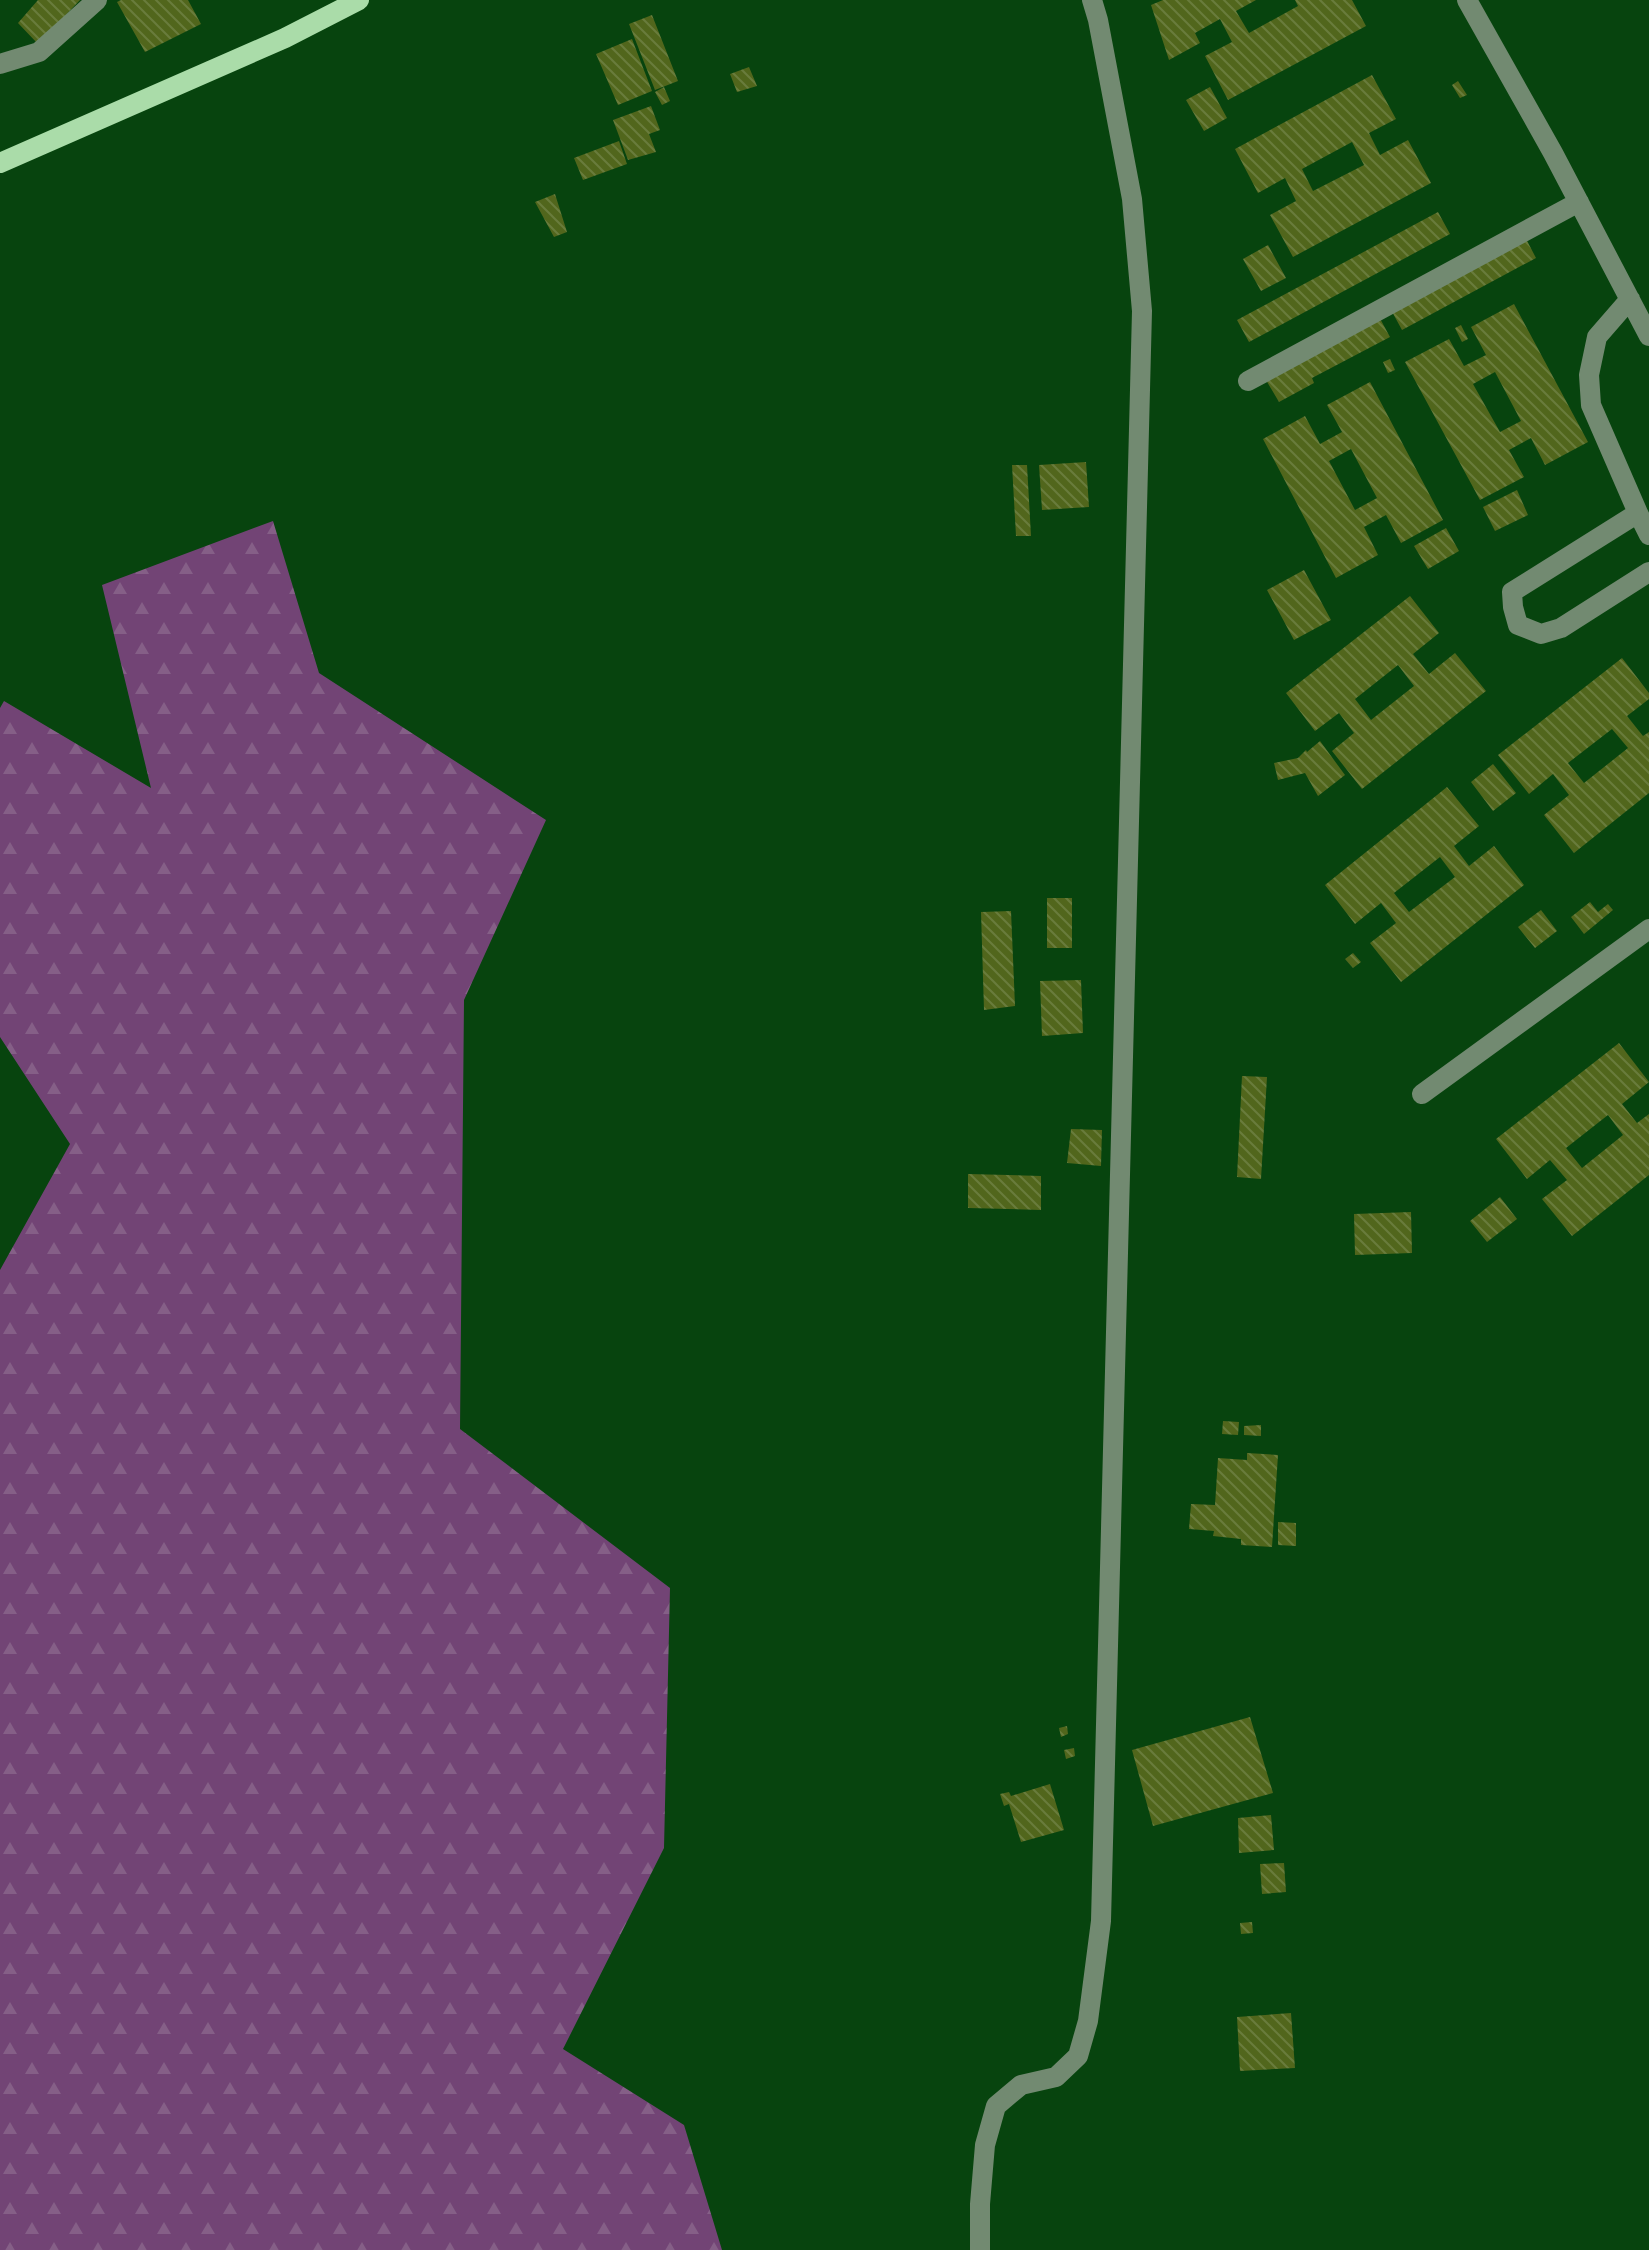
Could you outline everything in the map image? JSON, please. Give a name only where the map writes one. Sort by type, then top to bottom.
[{"type":"main road","points":[[0,163],[285,38],[359,0]]},
{"type":"street","points":[[0,64],[39,52],[97,0]]},
{"type":"street","points":[[980,2250],[985,2145],[996,2106],[1021,2085],[1056,2077],[1078,2056],[1088,2021],[1101,1921],[1142,311],[1132,199],[1092,0]]},
{"type":"street","points":[[1467,0],[1649,336]]},
{"type":"street","points":[[1248,381],[1579,202]]},
{"type":"street","points":[[1630,299],[1597,337],[1589,375],[1591,405],[1649,535]]},
{"type":"street","points":[[1638,513],[1512,592],[1518,625],[1541,634],[1561,628],[1649,572]]},
{"type":"street","points":[[1422,1094],[1649,929]]},
{"type":"green space","points":[[273,521],[319,673],[546,820],[464,1000],[460,1429],[670,1588],[664,1848],[563,2049],[684,2125],[722,2250],[0,2250],[0,1270],[70,1144],[0,1037],[0,708],[4,701],[151,788],[102,585]]},
{"type":"building","points":[[38,0],[80,0],[38,44],[18,23]]},
{"type":"building","points":[[188,0],[201,24],[145,52],[117,2]]},
{"type":"building","points":[[1163,0],[1256,0],[1236,11],[1249,33],[1298,6],[1295,0],[1352,0],[1366,26],[1228,100],[1205,56],[1232,42],[1220,19],[1195,33],[1200,43],[1169,60],[1151,5]]},
{"type":"building","points":[[652,15],[678,81],[655,90],[629,24]]},
{"type":"building","points":[[632,39],[652,91],[618,105],[596,54]]},
{"type":"building","points":[[749,67],[757,86],[737,92],[730,74]]},
{"type":"building","points":[[1372,75],[1396,119],[1369,133],[1380,155],[1408,140],[1431,183],[1293,257],[1270,215],[1296,201],[1285,178],[1258,193],[1235,149]],"holes":[[[1352,142],[1364,165],[1313,191],[1302,169]]]},
{"type":"building","points":[[1458,81],[1467,95],[1460,98],[1452,85]]},
{"type":"building","points":[[664,87],[670,101],[662,105],[655,92]]},
{"type":"building","points":[[1210,87],[1227,118],[1204,131],[1186,100]]},
{"type":"building","points":[[651,106],[660,130],[649,134],[656,152],[628,160],[613,120]]},
{"type":"building","points":[[619,141],[627,164],[583,180],[574,158]]},
{"type":"building","points":[[555,194],[567,232],[554,237],[535,202]]},
{"type":"building","points":[[1438,212],[1450,234],[1249,342],[1237,320]]},
{"type":"building","points":[[1524,235],[1536,258],[1402,330],[1390,308]]},
{"type":"building","points":[[1268,245],[1286,278],[1261,291],[1243,259]]},
{"type":"building","points":[[1514,304],[1588,442],[1545,465],[1531,438],[1509,450],[1524,477],[1480,500],[1405,362],[1449,339],[1464,366],[1486,355],[1471,327]],"holes":[[[1495,372],[1521,421],[1500,432],[1473,384]]]},
{"type":"building","points":[[1377,313],[1390,337],[1312,378],[1314,383],[1279,402],[1263,375]]},
{"type":"building","points":[[1461,325],[1468,339],[1462,342],[1455,328]]},
{"type":"building","points":[[1390,359],[1395,370],[1388,373],[1383,362]]},
{"type":"building","points":[[1370,382],[1443,520],[1401,543],[1386,515],[1364,527],[1378,555],[1336,578],[1263,439],[1305,416],[1320,444],[1342,432],[1327,405]],"holes":[[[1351,449],[1377,498],[1355,510],[1329,461]]]},
{"type":"building","points":[[1086,462],[1089,507],[1042,510],[1039,465]]},
{"type":"building","points":[[1012,465],[1027,465],[1031,536],[1016,536]]},
{"type":"building","points":[[1517,490],[1528,515],[1495,531],[1483,507]]},
{"type":"building","points":[[1446,528],[1459,551],[1428,569],[1414,546]]},
{"type":"building","points":[[1304,570],[1331,620],[1294,640],[1267,590]]},
{"type":"building","points":[[1410,596],[1439,633],[1413,654],[1429,674],[1455,653],[1486,691],[1362,789],[1332,751],[1354,733],[1339,713],[1315,731],[1286,693]],"holes":[[[1398,665],[1414,686],[1371,720],[1355,699]]]},
{"type":"building","points":[[1622,658],[1649,693],[1649,699],[1627,716],[1643,736],[1649,732],[1649,793],[1574,853],[1544,815],[1569,795],[1553,774],[1529,794],[1498,755]],"holes":[[[1612,729],[1628,748],[1584,783],[1568,763]]]},
{"type":"building","points":[[1320,741],[1345,775],[1318,796],[1305,773],[1278,780],[1274,763],[1298,758]]},
{"type":"building","points":[[1493,764],[1516,793],[1493,811],[1471,782]]},
{"type":"building","points":[[1447,787],[1479,826],[1454,846],[1469,866],[1494,846],[1524,885],[1401,982],[1370,943],[1396,923],[1381,903],[1355,924],[1325,885]],"holes":[[[1440,857],[1455,877],[1409,912],[1394,893]]]},
{"type":"building","points":[[1047,898],[1072,898],[1072,948],[1047,948]]},
{"type":"building","points":[[1590,902],[1598,912],[1608,904],[1613,910],[1584,934],[1571,917]]},
{"type":"building","points":[[1541,910],[1557,931],[1535,948],[1518,927]]},
{"type":"building","points":[[1011,911],[1015,1006],[984,1010],[981,912]]},
{"type":"building","points":[[1353,953],[1361,962],[1353,968],[1345,959]]},
{"type":"building","points":[[1081,980],[1083,1033],[1042,1036],[1040,981]]},
{"type":"building","points":[[1619,1043],[1649,1082],[1622,1104],[1637,1123],[1649,1114],[1649,1175],[1572,1236],[1542,1199],[1567,1180],[1550,1160],[1527,1179],[1496,1139]],"holes":[[[1608,1115],[1623,1135],[1582,1168],[1566,1148]]]},
{"type":"building","points":[[1242,1076],[1267,1077],[1261,1179],[1237,1177]]},
{"type":"building","points":[[1071,1129],[1102,1130],[1101,1166],[1067,1163]]},
{"type":"building","points":[[968,1174],[1041,1176],[1041,1210],[968,1208]]},
{"type":"building","points":[[1500,1197],[1517,1219],[1487,1242],[1470,1221]]},
{"type":"building","points":[[1411,1212],[1412,1253],[1355,1255],[1354,1214]]},
{"type":"building","points":[[1223,1421],[1239,1422],[1238,1435],[1222,1434]]},
{"type":"building","points":[[1261,1425],[1261,1436],[1244,1435],[1244,1426]]},
{"type":"building","points":[[1247,1453],[1278,1455],[1272,1547],[1241,1545],[1241,1539],[1213,1536],[1214,1531],[1189,1529],[1191,1504],[1215,1505],[1218,1458],[1247,1460]]},
{"type":"building","points":[[1278,1522],[1296,1523],[1296,1546],[1278,1545]]},
{"type":"building","points":[[1250,1717],[1273,1793],[1153,1826],[1132,1750]]},
{"type":"building","points":[[1067,1726],[1068,1734],[1061,1737],[1059,1728]]},
{"type":"building","points":[[1074,1748],[1075,1756],[1066,1759],[1064,1750]]},
{"type":"building","points":[[1050,1784],[1064,1830],[1021,1842],[1009,1804],[1004,1806],[1000,1794],[1009,1792],[1011,1796]]},
{"type":"building","points":[[1271,1815],[1274,1850],[1239,1853],[1238,1818]]},
{"type":"building","points":[[1284,1863],[1286,1892],[1262,1894],[1260,1864]]},
{"type":"building","points":[[1252,1922],[1253,1933],[1241,1934],[1240,1923]]},
{"type":"building","points":[[1291,2013],[1295,2068],[1240,2071],[1237,2017]]}]
